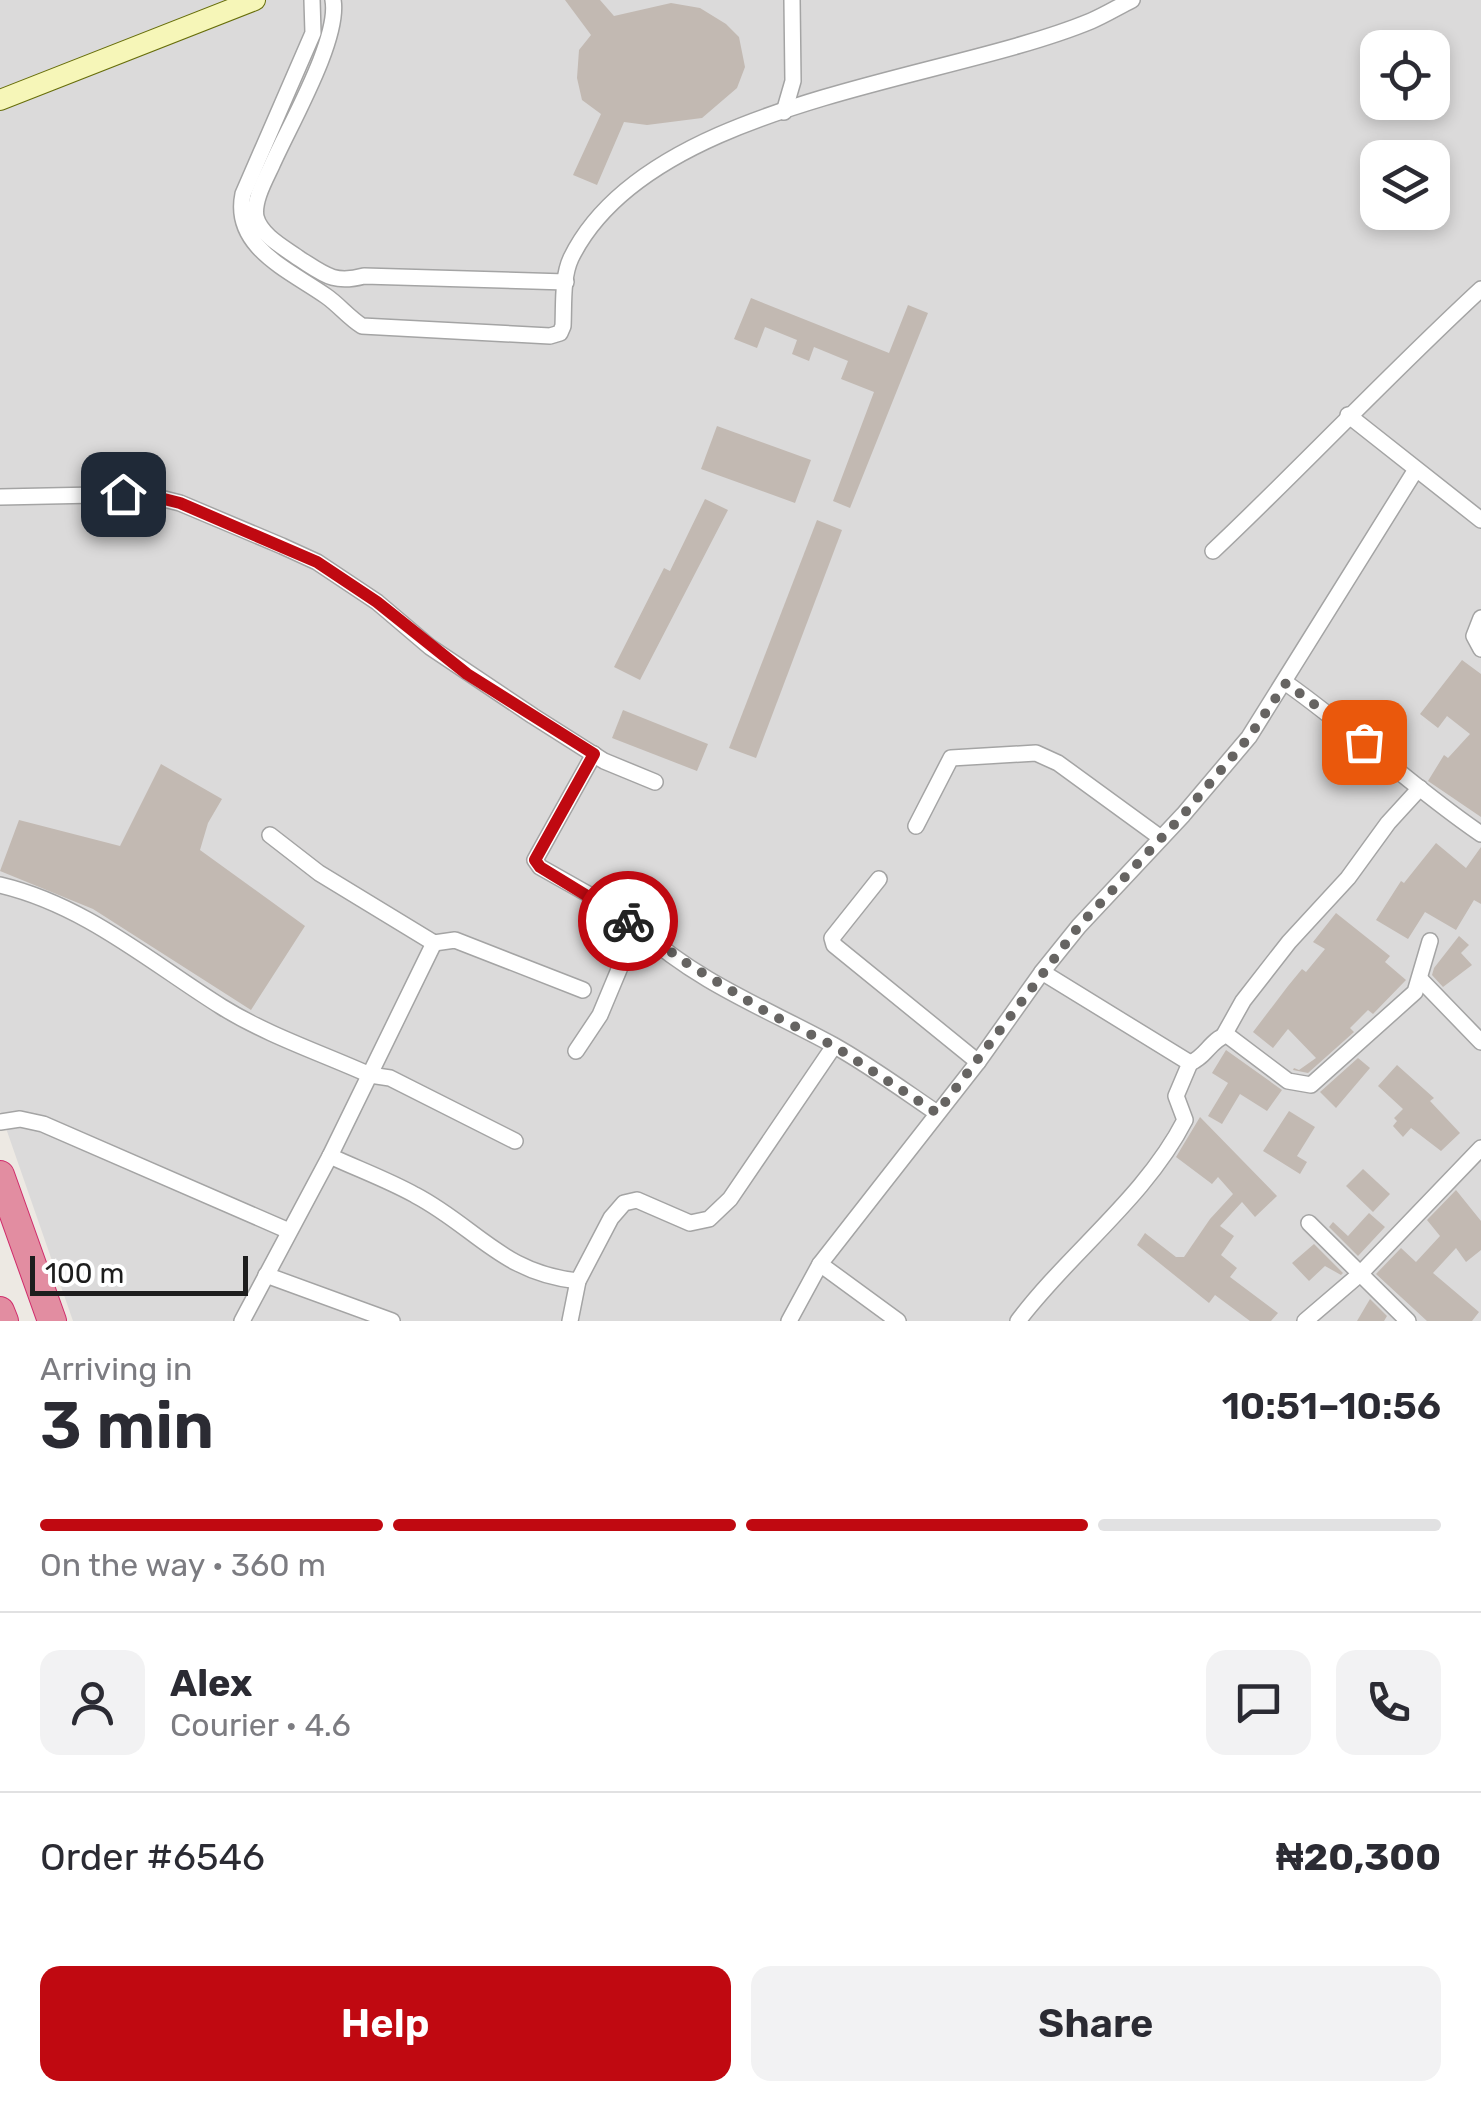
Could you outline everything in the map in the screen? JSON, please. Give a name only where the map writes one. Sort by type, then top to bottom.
[{"type":"highway","points":[[0,1176],[52,1321]]},
{"type":"highway","points":[[0,1311],[4,1321]]},
{"type":"street","points":[[0,100],[220,7],[255,0]]},
{"type":"street","points":[[312,0],[313,32],[243,194],[239,212],[248,236],[258,250],[362,326],[550,336],[560,333],[568,262],[584,237],[636,181],[672,158],[784,112],[1018,45],[1092,21],[1132,0]]},
{"type":"street","points":[[333,0],[336,14],[329,42],[256,208],[257,221],[270,238],[322,274],[339,281],[364,276],[566,282]]},
{"type":"street","points":[[784,112],[793,81],[792,0]]},
{"type":"street","points":[[793,81],[811,103]]},
{"type":"street","points":[[1213,551],[1481,289]]},
{"type":"street","points":[[1348,416],[1481,520]]},
{"type":"street","points":[[789,1321],[820,1264],[978,1062],[1042,972],[1249,737],[1415,471]]},
{"type":"street","points":[[0,498],[68,493],[144,494],[180,503],[282,546],[317,562],[377,602],[467,674],[594,754],[654,782]]},
{"type":"street","points":[[1481,618],[1474,636],[1481,650]]},
{"type":"street","points":[[1286,683],[1481,834]]},
{"type":"street","points":[[916,826],[952,758],[1036,753],[1058,762],[1161,838]]},
{"type":"street","points":[[594,754],[535,860],[540,867],[593,897],[688,964],[768,1013],[834,1046],[937,1113]]},
{"type":"street","points":[[1018,1321],[1113,1216],[1176,1136],[1185,1120],[1176,1096],[1190,1063],[1224,1035],[1289,942],[1348,878],[1388,823],[1420,788]]},
{"type":"street","points":[[270,835],[318,873],[434,943],[455,940],[583,990]]},
{"type":"street","points":[[879,880],[832,938],[834,945],[978,1062]]},
{"type":"street","points":[[0,886],[68,908],[162,964],[225,1009],[370,1075],[390,1078],[515,1141]]},
{"type":"street","points":[[576,1051],[600,1014],[628,948],[641,930]]},
{"type":"street","points":[[1224,1035],[1246,1046],[1288,1081],[1311,1085],[1415,992],[1430,941]]},
{"type":"street","points":[[242,1321],[330,1156],[434,943]]},
{"type":"street","points":[[1042,972],[1190,1063]]},
{"type":"street","points":[[1421,980],[1481,1042]]},
{"type":"street","points":[[570,1321],[578,1281],[611,1218],[624,1203],[637,1200],[690,1223],[709,1218],[773,1139],[834,1046]]},
{"type":"street","points":[[0,1122],[20,1119],[43,1124],[288,1232]]},
{"type":"street","points":[[1306,1321],[1360,1274],[1444,1182],[1481,1148]]},
{"type":"street","points":[[330,1156],[416,1195],[514,1264],[557,1279],[578,1281]]},
{"type":"street","points":[[1308,1223],[1408,1321]]},
{"type":"street","points":[[820,1264],[898,1321]]},
{"type":"street","points":[[266,1275],[392,1321]]},
{"type":"shaded area","points":[[0,0],[1481,0],[1481,1321],[73,1321],[0,1111]]},
{"type":"building","points":[[565,0],[600,0],[614,16],[671,3],[700,8],[739,37],[745,67],[737,88],[702,118],[647,125],[624,122],[597,185],[573,175],[601,114],[582,100],[577,78],[579,50],[591,35]]},
{"type":"building","points":[[751,298],[889,353],[908,305],[928,313],[850,508],[833,501],[874,392],[841,379],[848,361],[814,347],[809,361],[792,354],[797,340],[765,327],[757,348],[734,339]]},
{"type":"building","points":[[717,426],[811,460],[795,503],[701,469]]},
{"type":"building","points":[[705,499],[728,510],[640,680],[614,667],[664,568],[670,571]]},
{"type":"building","points":[[817,520],[842,530],[756,758],[729,748]]},
{"type":"building","points":[[1462,660],[1481,674],[1481,817],[1428,781],[1444,755],[1448,758],[1470,734],[1447,716],[1438,728],[1420,714]]},
{"type":"building","points":[[623,710],[708,744],[697,771],[612,738]]},
{"type":"building","points":[[161,764],[222,799],[208,823],[200,850],[305,926],[251,1010],[93,909],[0,871],[19,820],[120,846]]},
{"type":"building","points":[[1436,843],[1466,868],[1481,847],[1481,904],[1474,900],[1456,930],[1425,912],[1408,939],[1376,920],[1401,881],[1404,883]]},
{"type":"building","points":[[1336,913],[1390,956],[1385,962],[1406,980],[1373,1014],[1368,1010],[1350,1028],[1354,1032],[1308,1073],[1293,1070],[1316,1058],[1288,1029],[1273,1048],[1253,1032],[1302,969],[1306,972],[1325,949],[1313,942]]},
{"type":"building","points":[[1459,936],[1469,945],[1461,953],[1472,965],[1443,987],[1432,975],[1434,968]]},
{"type":"building","points":[[1226,1050],[1282,1090],[1267,1111],[1240,1094],[1222,1124],[1208,1116],[1228,1083],[1212,1073]]},
{"type":"building","points":[[1358,1058],[1370,1068],[1336,1108],[1320,1092]]},
{"type":"building","points":[[1397,1065],[1434,1098],[1430,1101],[1460,1133],[1441,1151],[1411,1128],[1403,1137],[1393,1126],[1397,1121],[1394,1118],[1403,1109],[1378,1086]]},
{"type":"building","points":[[1289,1111],[1315,1127],[1297,1156],[1307,1162],[1300,1174],[1263,1151]]},
{"type":"building","points":[[1200,1117],[1277,1196],[1255,1217],[1242,1202],[1220,1226],[1234,1236],[1221,1255],[1237,1268],[1230,1277],[1278,1313],[1271,1321],[1250,1321],[1215,1295],[1209,1303],[1137,1245],[1145,1233],[1176,1257],[1184,1257],[1233,1194],[1218,1177],[1212,1184],[1176,1157]]},
{"type":"building","points":[[1363,1169],[1390,1194],[1373,1212],[1346,1186]]},
{"type":"building","points":[[1456,1190],[1481,1221],[1481,1250],[1466,1262],[1456,1248],[1433,1273],[1479,1312],[1472,1321],[1427,1321],[1376,1274],[1401,1248],[1416,1262],[1440,1236],[1427,1220]]},
{"type":"building","points":[[1369,1213],[1385,1227],[1358,1256],[1329,1227],[1333,1222],[1348,1236]]},
{"type":"building","points":[[1314,1244],[1341,1275],[1325,1266],[1309,1281],[1292,1263]]},
{"type":"building","points":[[1370,1299],[1387,1316],[1384,1321],[1357,1321]]},
{"type":"way so far","points":[[628,921],[688,964],[768,1013],[834,1046],[937,1113],[1079,926],[1183,815],[1249,737],[1286,683],[1364,742]]},
{"type":"route","points":[[123,494],[144,494],[180,503],[317,562],[377,602],[467,674],[594,754],[535,860],[540,867],[628,921]]}]
